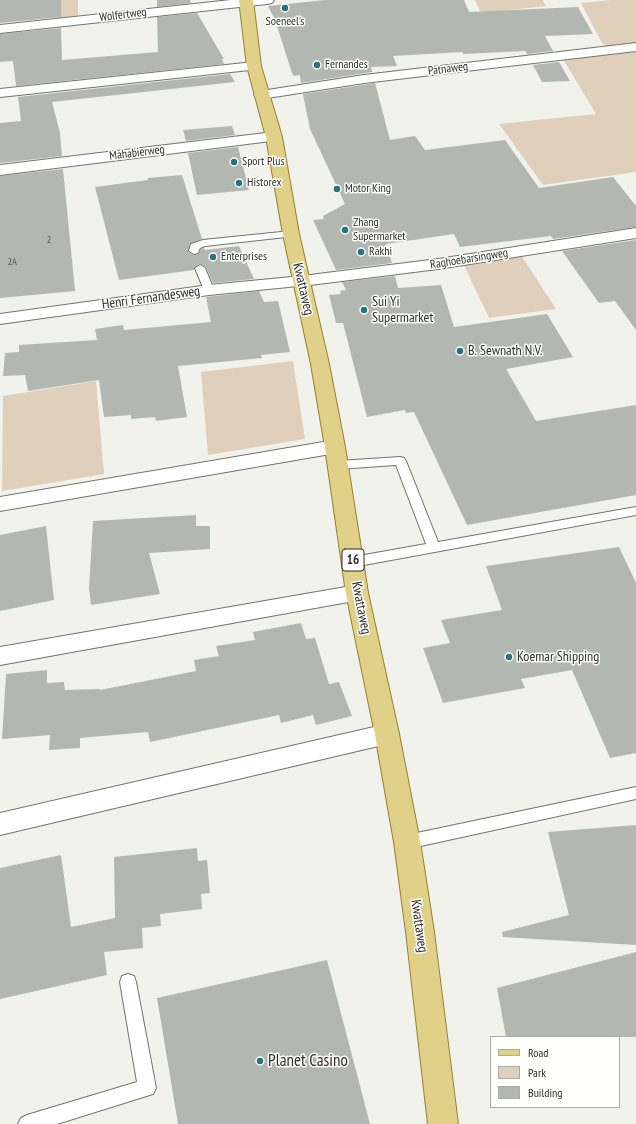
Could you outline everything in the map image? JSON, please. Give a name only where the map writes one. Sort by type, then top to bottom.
[{"type":"main road","name":"Kwattaweg","points":[[253,1],[254,66],[274,137],[291,234],[320,364],[357,593],[387,734],[407,842],[420,932],[443,1124]]},
{"type":"street","name":"Wolfertweg","points":[[0,29],[253,1]]},
{"type":"street","name":"Patnaweg","points":[[261,95],[371,78],[636,47]]},
{"type":"street","points":[[0,92],[254,66]]},
{"type":"street","name":"Mahabierweg","points":[[0,170],[274,137]]},
{"type":"street","name":"Raghoebarsingweg","points":[[302,281],[438,264],[636,233]]},
{"type":"street","name":"Henri Fernandesweg","points":[[0,319],[208,290],[302,281]]},
{"type":"street","points":[[0,504],[336,456]]},
{"type":"street","points":[[0,656],[357,593]]},
{"type":"street","points":[[0,824],[387,734]]},
{"type":"lane","points":[[194,251],[195,246],[203,243],[291,234]]},
{"type":"lane","points":[[200,268],[208,290]]},
{"type":"lane","points":[[336,456],[400,461],[434,548]]},
{"type":"lane","points":[[353,562],[636,511]]},
{"type":"lane","points":[[407,842],[636,793]]},
{"type":"lane","points":[[27,1124],[147,1088],[128,982]]},
{"type":"green space","points":[[51,0],[78,0],[78,18],[57,20]]},
{"type":"green space","points":[[475,0],[543,0],[546,6],[481,13]]},
{"type":"green space","points":[[611,0],[636,0],[636,43],[607,47],[602,43],[581,3]]},
{"type":"green space","points":[[636,50],[636,172],[543,185],[499,124],[596,114],[563,59]]},
{"type":"green space","points":[[521,255],[556,309],[489,318],[464,265]]},
{"type":"green space","points":[[293,361],[305,439],[208,455],[201,372]]},
{"type":"green space","points":[[96,381],[104,474],[2,491],[3,396]]},
{"type":"building","points":[[0,0],[61,0],[61,17],[0,23]]},
{"type":"building","points":[[157,0],[190,0],[191,3],[157,7]]},
{"type":"building","points":[[325,0],[464,0],[469,12],[578,7],[593,34],[545,36],[553,51],[527,54],[525,51],[463,54],[463,52],[393,56],[397,66],[371,67],[372,72],[301,83],[300,75],[293,76],[275,20],[268,6]]},
{"type":"building","points":[[197,13],[224,59],[222,59],[224,64],[16,86],[13,61],[0,62],[0,34],[61,28],[62,60],[158,52],[157,17]]},
{"type":"building","points":[[559,62],[570,81],[542,82],[533,65]]},
{"type":"building","points":[[230,74],[235,82],[52,102],[60,133],[62,156],[0,163],[0,123],[21,121],[18,97]]},
{"type":"building","points":[[375,83],[390,140],[415,136],[425,150],[505,140],[539,188],[613,177],[636,206],[636,227],[553,239],[551,236],[460,247],[454,234],[386,244],[392,263],[336,270],[313,220],[324,219],[323,216],[345,204],[310,129],[303,94]]},
{"type":"building","points":[[232,126],[235,135],[186,141],[183,130]]},
{"type":"building","points":[[238,147],[249,190],[197,195],[188,153]]},
{"type":"building","points":[[63,169],[75,291],[0,298],[0,176]]},
{"type":"building","points":[[182,175],[202,239],[191,243],[188,252],[194,255],[198,254],[201,249],[204,248],[205,250],[239,246],[254,279],[213,283],[206,267],[199,264],[194,268],[194,270],[119,280],[95,187],[148,180],[148,178]]},
{"type":"building","points":[[636,240],[636,330],[615,301],[599,303],[562,251]]},
{"type":"building","points":[[395,276],[398,288],[441,285],[454,327],[547,314],[573,357],[506,369],[536,421],[636,405],[636,495],[467,525],[414,412],[406,413],[405,410],[367,417],[343,323],[336,323],[329,295],[341,294],[340,291],[346,290],[342,282]]},
{"type":"building","points":[[259,291],[264,302],[278,301],[290,352],[261,355],[262,358],[178,366],[187,417],[156,421],[155,417],[131,419],[131,415],[104,417],[99,380],[28,391],[25,375],[3,376],[5,353],[19,352],[19,345],[97,340],[95,329],[123,325],[124,330],[211,322],[206,297]]},
{"type":"building","points":[[196,515],[196,526],[210,526],[210,549],[149,553],[160,594],[91,605],[89,588],[93,521]]},
{"type":"building","points":[[46,526],[54,600],[0,611],[0,535]]},
{"type":"building","points":[[619,547],[636,583],[636,753],[610,758],[572,670],[521,679],[525,688],[443,703],[423,648],[450,643],[441,620],[502,610],[486,566]]},
{"type":"building","points":[[301,623],[306,639],[315,638],[329,684],[339,682],[352,716],[316,725],[313,715],[281,723],[279,715],[150,742],[148,732],[80,738],[80,748],[49,750],[50,735],[2,739],[6,674],[47,670],[47,683],[64,682],[65,690],[100,690],[196,671],[194,660],[219,656],[216,646],[255,640],[253,632]]},
{"type":"building","points":[[636,825],[636,945],[503,937],[502,932],[569,915],[548,832]]},
{"type":"building","points":[[197,848],[198,861],[207,860],[210,893],[201,894],[202,909],[160,914],[161,926],[142,928],[143,948],[104,952],[107,975],[0,999],[0,868],[61,855],[71,927],[115,918],[114,857]]},
{"type":"building","points":[[636,952],[636,1037],[506,1036],[497,988]]},
{"type":"building","name":"Planet Casino","points":[[327,960],[370,1124],[178,1124],[157,998]]},
{"type":"place","name":"Soeneel's","points":[[285,8]]},
{"type":"place","name":"Fernandes","points":[[317,65]]},
{"type":"place","name":"Sport Plus","points":[[234,162]]},
{"type":"place","name":"Historex","points":[[239,183]]},
{"type":"place","name":"Motor King","points":[[337,189]]},
{"type":"place","name":"Zhang Supermarket","points":[[345,230]]},
{"type":"place","name":"Rakhi","points":[[361,252]]},
{"type":"place","name":"Enterprises","points":[[213,257]]},
{"type":"place","name":"Sui Yi Supermarket","points":[[364,310]]},
{"type":"place","name":"B. Sewnath N.V.","points":[[460,351]]},
{"type":"place","name":"Koemar Shipping","points":[[509,657]]},
{"type":"place","name":"Planet Casino","points":[[260,1061]]}]
